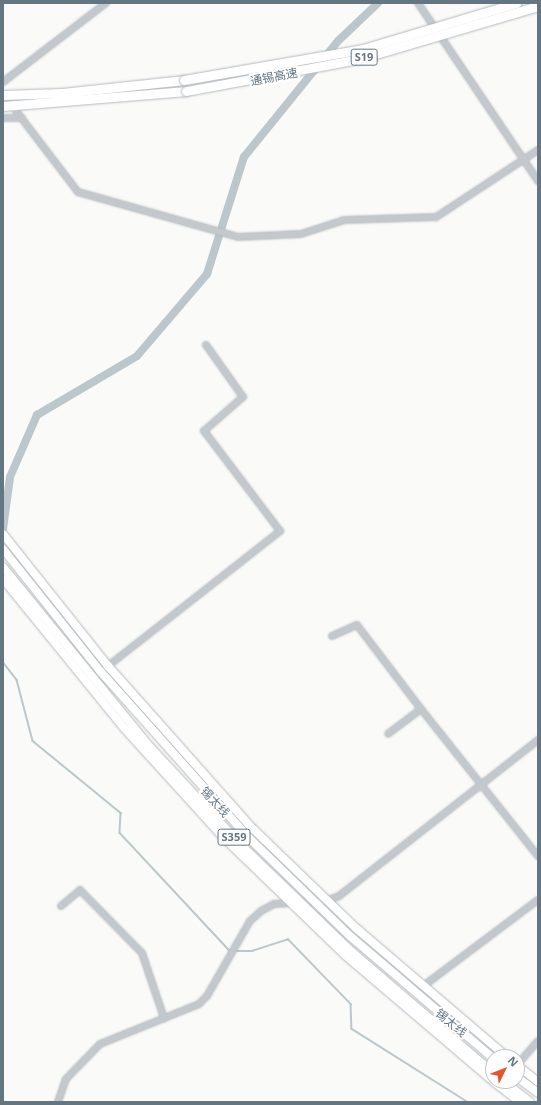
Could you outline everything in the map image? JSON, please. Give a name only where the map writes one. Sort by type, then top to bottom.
[{"type":"highway","name":"通锡高速","points":[[3,95],[184,80],[363,49],[516,3]]},
{"type":"highway","name":"通锡高速","points":[[3,106],[186,91],[232,85],[359,59],[538,6]]},
{"type":"main road","points":[[3,534],[108,666],[242,817],[326,901],[422,987],[497,1049]]},
{"type":"main road","name":"锡太线","points":[[3,549],[147,727],[246,835],[314,902],[485,1051]]},
{"type":"main road","points":[[5,575],[125,729],[288,901],[344,955],[485,1074]]},
{"type":"main road","name":"锡太线","points":[[5,575],[150,747],[300,902],[352,952],[485,1066]]},
{"type":"main road","points":[[525,1071],[538,1082]]},
{"type":"main road","points":[[525,1083],[538,1093]]},
{"type":"main road","points":[[503,1089],[520,1102]]},
{"type":"main road","points":[[514,1089],[530,1102]]},
{"type":"street","points":[[3,82],[106,3]]},
{"type":"street","points":[[418,3],[538,181]]},
{"type":"street","points":[[16,111],[78,192],[235,236],[301,234],[344,220],[436,217],[538,150]]},
{"type":"street","points":[[3,118],[22,118]]},
{"type":"street","points":[[108,666],[280,531],[204,431],[243,397],[206,345]]},
{"type":"street","points":[[332,636],[357,625],[421,709],[538,856]]},
{"type":"street","points":[[388,734],[421,709]]},
{"type":"street","points":[[58,1102],[66,1079],[100,1044],[199,1004],[231,957],[240,937],[250,921],[261,911],[288,901],[326,901],[350,889],[538,740]]},
{"type":"street","points":[[61,906],[80,890],[142,953],[164,1018]]},
{"type":"street","points":[[422,987],[538,900]]},
{"type":"street","points":[[525,1056],[538,1042]]},
{"type":"waterway","points":[[3,529],[10,477],[37,415],[137,356],[207,274],[244,157],[338,41],[378,3]]},
{"type":"waterway","points":[[3,662],[17,680],[33,741],[121,813],[120,833],[230,951]]},
{"type":"waterway","points":[[234,951],[252,951],[288,939],[351,1004],[352,1029],[468,1102]]}]
